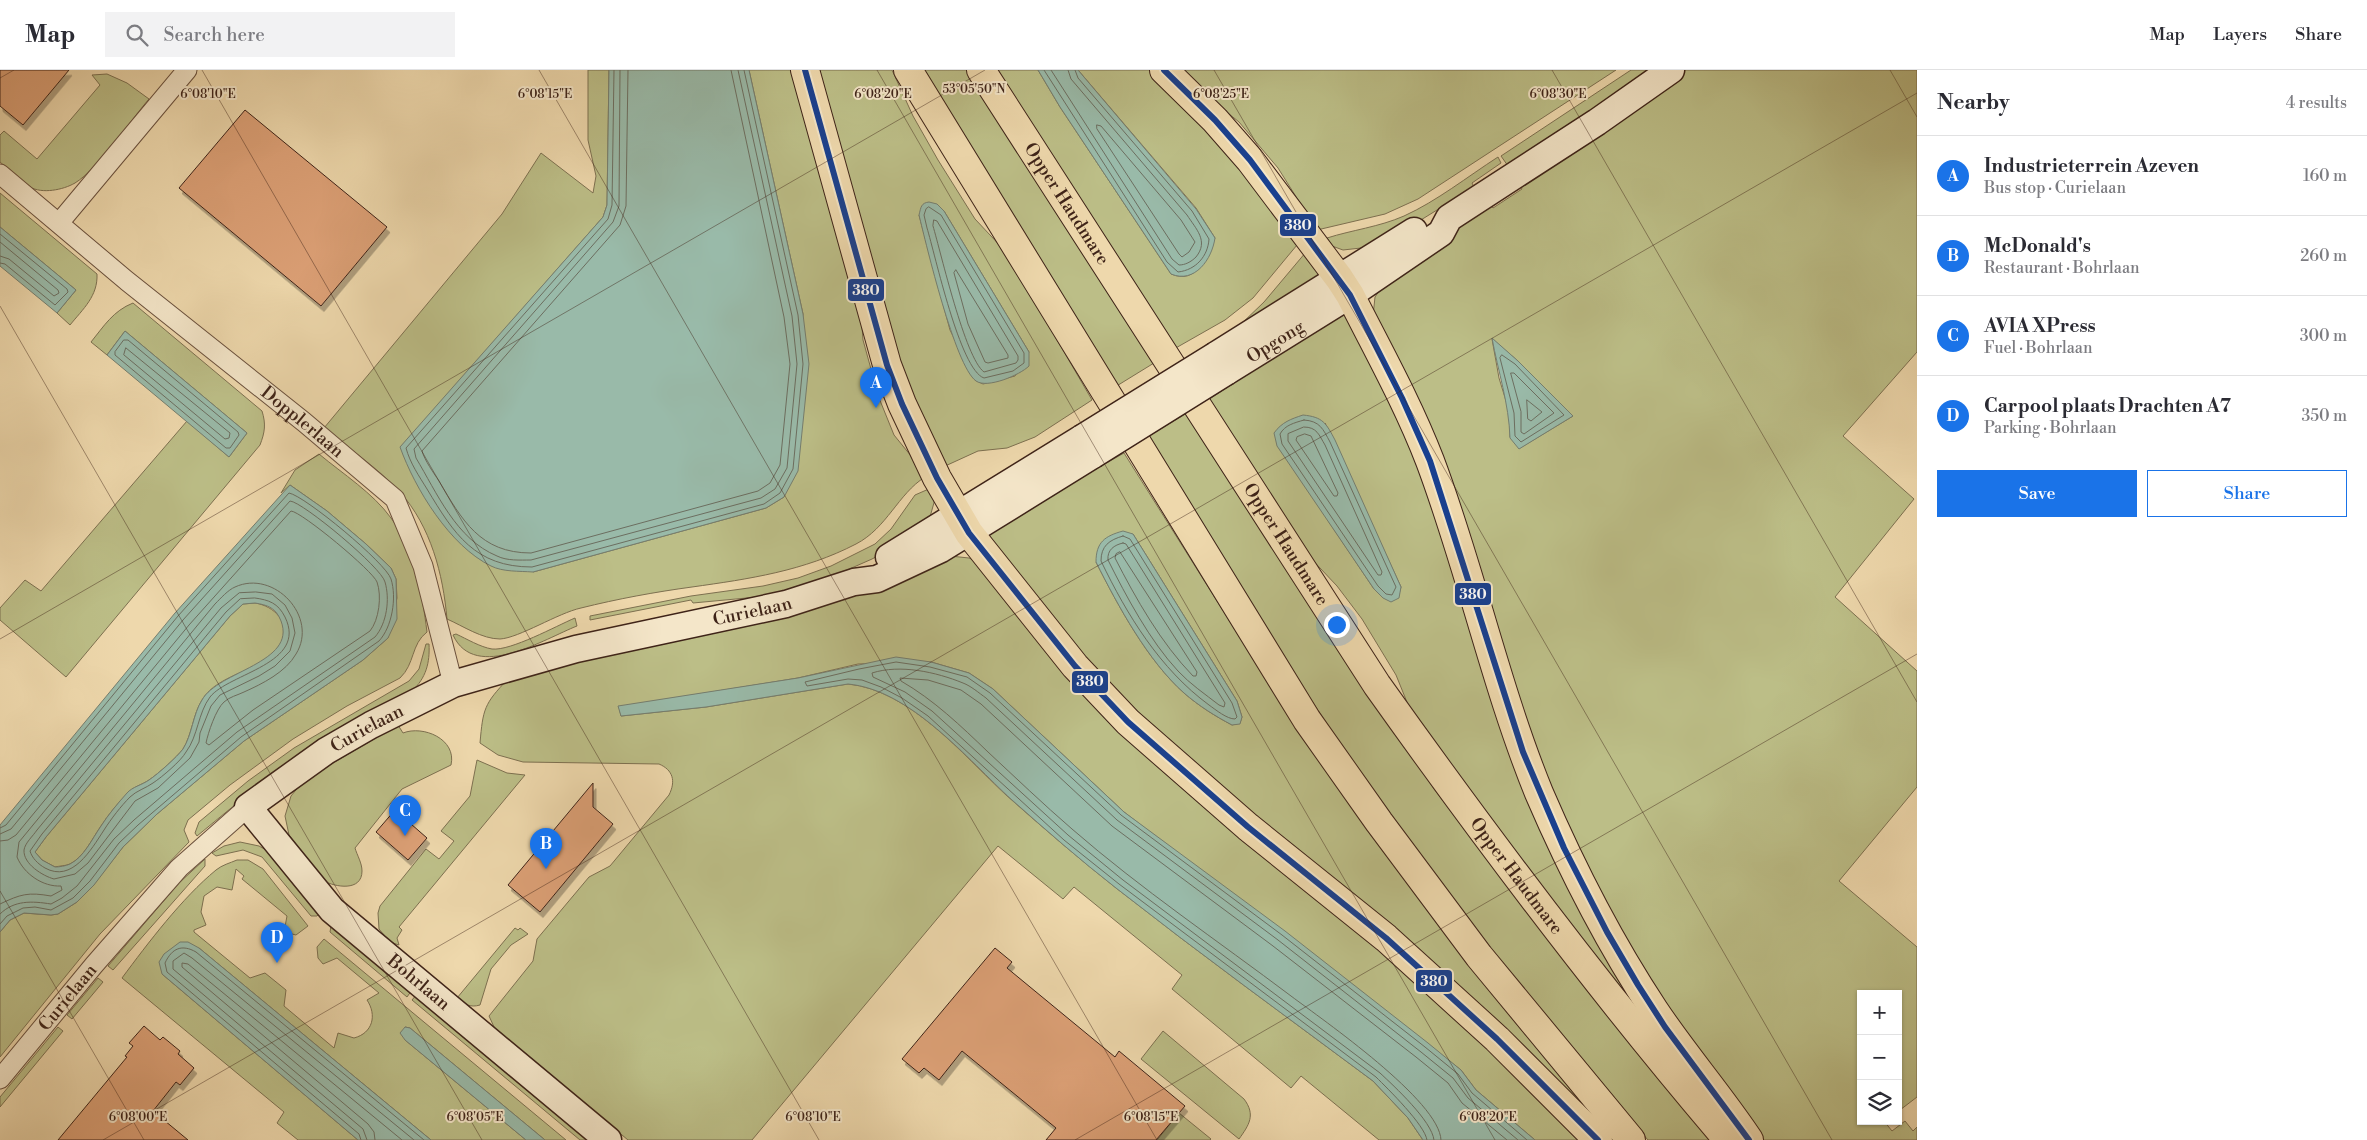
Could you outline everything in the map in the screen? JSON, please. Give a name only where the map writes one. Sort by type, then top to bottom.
[{"type":"highway","points":[[806,70],[887,365],[906,412],[937,478],[964,524],[1075,666],[1128,722],[1248,827],[1393,945],[1497,1039],[1598,1140]]},
{"type":"highway","points":[[908,70],[1307,720],[1379,822],[1479,956],[1631,1140]]},
{"type":"highway","name":"Opper Haudmare","points":[[981,70],[1377,685],[1445,781],[1577,958],[1657,1057],[1728,1140]]},
{"type":"highway","points":[[1164,70],[1215,120],[1250,160],[1344,287],[1410,413],[1430,462],[1449,516],[1489,651],[1520,741],[1540,794],[1565,850],[1611,938],[1653,1008],[1749,1140]]},
{"type":"main road","name":"Opgong","points":[[1087,447],[1344,287],[1440,233],[1449,218],[1597,122],[1671,70]]},
{"type":"main road","name":"Curielaan","points":[[248,807],[326,751],[371,725],[453,684],[576,649],[786,604],[854,582],[877,579],[933,553],[964,524],[1087,447]]},
{"type":"main road","name":"Bohrlaan","points":[[248,807],[332,910],[608,1140]]},
{"type":"street","points":[[59,223],[186,70]]},
{"type":"street","name":"Dopplerlaan","points":[[0,174],[127,281],[304,422],[394,499],[423,566],[453,684]]},
{"type":"street","name":"Curielaan","points":[[0,1079],[165,882],[201,846],[248,807]]},
{"type":"green space","points":[[588,70],[609,70],[607,205],[603,217],[401,447],[533,572],[766,508],[784,497],[803,314],[749,70],[798,70],[860,299],[863,340],[879,398],[894,435],[920,467],[925,477],[907,492],[867,537],[856,544],[816,561],[776,573],[650,593],[595,605],[561,615],[508,638],[493,638],[480,635],[447,619],[439,568],[434,552],[420,520],[411,506],[400,492],[382,475],[324,428],[502,214],[541,153],[593,193],[596,176],[588,140]]},
{"type":"green space","points":[[812,70],[892,70],[913,116],[938,160],[975,219],[1006,252],[1092,400],[1035,437],[1007,448],[978,451],[943,467],[910,400]],"holes":[[[944,211],[1029,352],[1015,376],[983,384],[975,380],[950,330],[919,215]]]},
{"type":"green space","points":[[921,70],[968,70],[1154,363],[1115,387]]},
{"type":"green space","points":[[997,70],[1038,70],[1060,107],[1171,274],[1188,276],[1194,272],[1204,261],[1215,238],[1196,208],[1078,70],[1156,70],[1302,239],[1253,298],[1225,320],[1174,349]]},
{"type":"green space","points":[[1175,70],[1616,70],[1418,199],[1385,214],[1317,230],[1278,168],[1239,122]]},
{"type":"green space","points":[[1631,70],[1651,70],[1508,166],[1501,156]]},
{"type":"green space","points":[[1684,70],[1917,70],[1917,352],[1843,436],[1914,499],[1835,597],[1917,671],[1917,787],[1839,881],[1917,947],[1917,1097],[1902,1108],[1902,990],[1857,990],[1857,1125],[1887,1125],[1892,1131],[1905,1121],[1913,1131],[1917,1127],[1917,1140],[1762,1140],[1705,1072],[1579,862],[1373,316],[1375,297],[1390,275],[1490,204],[1493,208],[1522,189],[1519,184]],"holes":[[[1492,339],[1518,361],[1573,416],[1520,448],[1510,437],[1510,414],[1499,378]]]},
{"type":"green space","points":[[107,74],[127,83],[149,99],[104,156],[84,176],[65,188],[40,190],[30,187],[0,162],[0,135],[4,131],[37,159],[100,85],[92,75]]},
{"type":"green space","points":[[1498,157],[1501,163],[1472,183],[1474,187],[1379,246],[1343,250],[1332,246],[1327,238],[1385,223],[1404,216],[1440,196]]},
{"type":"green space","points":[[0,193],[97,274],[97,282],[92,296],[85,308],[70,325],[57,313],[76,290],[0,227]]},
{"type":"green space","points":[[1306,252],[1320,278],[1239,326],[1264,302]]},
{"type":"green space","points":[[133,303],[262,411],[264,432],[260,445],[66,677],[0,620],[0,608],[25,580],[41,591],[187,421],[229,457],[247,433],[125,331],[107,355],[91,342],[114,315]]},
{"type":"green space","points":[[1340,313],[1349,315],[1403,415],[1482,652],[1668,1052],[1413,717],[1396,675],[1362,619],[1337,586],[1304,551],[1208,400]],"holes":[[[1325,423],[1401,587],[1398,598],[1374,589],[1329,522]]]},
{"type":"green space","points":[[1187,413],[1434,789],[1568,965],[1648,1066],[1713,1140],[1648,1140],[1516,982],[1391,817],[1296,677],[1147,437]]},
{"type":"green space","points":[[1124,453],[1298,730],[1615,1140],[1607,1140],[1132,717],[989,537],[992,528]],"holes":[[[1133,534],[1237,701],[1242,717],[1240,723],[1232,725],[1184,693],[1146,649],[1114,597],[1096,562]]]},
{"type":"green space","points":[[319,454],[376,500],[399,531],[412,558],[423,602],[427,632],[418,642],[408,667],[400,678],[347,706],[293,739],[230,785],[188,820],[184,830],[189,842],[100,934],[0,1057],[0,932],[10,920],[24,913],[58,914],[77,902],[123,847],[157,814],[244,741],[363,660],[388,638],[397,598],[396,579],[391,568],[327,511],[290,485],[281,493],[295,470]]},
{"type":"green space","points":[[931,488],[935,499],[930,517],[887,551],[829,578],[768,596],[693,603],[691,600],[590,620],[590,616],[691,596],[763,586],[798,578],[831,566],[875,544],[891,529],[915,495]]},
{"type":"green space","points":[[950,556],[969,558],[978,562],[1323,897],[1588,1140],[1535,1140],[1476,1090],[1461,1070],[1124,812],[993,689],[969,673],[931,662],[858,664],[798,678],[619,707],[621,716],[706,707],[848,684],[871,689],[893,698],[914,711],[934,727],[1006,795],[1116,888],[1373,1081],[1408,1118],[1423,1140],[1379,1140],[1301,1076],[1291,1088],[1172,989],[1182,975],[1074,887],[1063,899],[998,846],[752,1140],[628,1140],[495,1029],[489,1016],[533,961],[537,939],[589,877],[610,866],[669,795],[673,781],[667,769],[659,764],[523,762],[498,755],[480,743],[482,722],[489,701],[508,679]]},
{"type":"green space","points":[[255,603],[274,611],[282,622],[284,635],[275,652],[255,666],[219,683],[209,691],[196,712],[183,749],[157,774],[129,792],[110,813],[75,861],[55,867],[42,860],[35,852],[46,837],[230,616],[243,604]]},
{"type":"green space","points":[[575,618],[577,626],[530,647],[494,656],[477,656],[463,649],[453,635],[456,634],[487,648],[500,649],[522,642]]},
{"type":"green space","points":[[426,644],[429,644],[428,664],[421,681],[412,691],[264,781],[197,836],[195,833],[199,822],[248,781],[294,748],[409,681],[419,669]]},
{"type":"green space","points":[[398,725],[403,733],[420,731],[437,736],[444,741],[449,748],[451,765],[402,789],[355,848],[362,868],[361,878],[358,882],[353,885],[341,886],[324,881],[289,835],[285,816],[291,796],[304,780]]},
{"type":"green space","points":[[477,760],[507,773],[525,775],[399,927],[402,930],[397,938],[399,945],[390,942],[379,929],[378,913],[380,906],[426,849],[439,859],[454,841],[441,831],[470,796]]},
{"type":"green space","points":[[240,842],[259,846],[268,851],[319,914],[311,916],[262,857],[243,850],[216,856],[212,853],[224,846]]},
{"type":"green space","points":[[205,859],[205,866],[113,970],[108,966],[179,883]]},
{"type":"green space","points":[[237,860],[248,860],[263,869],[308,926],[296,935],[284,932],[287,916],[242,879],[244,876],[236,869],[232,890],[217,887],[204,896],[201,912],[206,925],[194,930],[194,932],[250,978],[265,973],[286,990],[284,1006],[334,1048],[338,1033],[354,1038],[360,1036],[369,1028],[372,1012],[367,1000],[379,993],[337,958],[323,964],[318,958],[317,947],[324,939],[566,1140],[545,1140],[410,1028],[405,1027],[405,1040],[526,1140],[431,1140],[199,948],[162,974],[358,1140],[298,1140],[277,1123],[284,1112],[122,978],[178,907],[203,881],[218,868]]},
{"type":"green space","points":[[331,926],[412,990],[407,997],[330,932]]},
{"type":"green space","points":[[515,928],[518,930],[520,928],[528,934],[511,945],[491,969],[480,1005],[470,1006],[462,1002],[457,998]]},
{"type":"green space","points":[[98,978],[103,982],[72,1019],[67,1015]]},
{"type":"green space","points":[[417,994],[593,1140],[580,1140],[412,1000]]},
{"type":"green space","points":[[58,1027],[63,1031],[0,1107],[0,1097]]},
{"type":"green space","points":[[1163,1031],[1244,1099],[1250,1110],[1250,1120],[1239,1139],[1141,1059]]},
{"type":"green space","points":[[1179,1113],[1211,1139],[1157,1140]]},
{"type":"water","points":[[609,70],[749,70],[803,314],[809,364],[798,471],[784,497],[766,508],[533,572],[501,569],[491,566],[476,557],[448,531],[425,498],[400,447],[603,217],[607,205]]},
{"type":"water","points":[[1038,70],[1078,70],[1196,209],[1215,238],[1206,261],[1195,273],[1188,276],[1171,274],[1060,107]]},
{"type":"water","points":[[929,202],[937,204],[944,211],[1029,352],[1029,366],[1025,370],[1003,380],[988,383],[976,381],[968,371],[959,353],[942,303],[919,215],[923,204]]},
{"type":"water","points":[[0,227],[76,290],[57,313],[0,266]]},
{"type":"water","points":[[125,331],[247,433],[229,457],[107,355]]},
{"type":"water","points":[[1492,338],[1573,416],[1519,449],[1510,438],[1505,400]]},
{"type":"water","points":[[1303,415],[1320,419],[1329,429],[1335,440],[1401,587],[1399,598],[1391,602],[1383,598],[1374,589],[1277,446],[1274,433],[1277,429],[1287,421]]},
{"type":"water","points":[[290,485],[327,511],[366,544],[391,568],[396,579],[397,619],[388,638],[363,660],[244,741],[157,814],[123,847],[94,885],[77,902],[58,914],[24,913],[10,920],[0,932],[0,825],[175,613]],"holes":[[[255,603],[268,606],[279,617],[283,635],[278,647],[267,657],[223,681],[211,690],[202,700],[196,712],[183,749],[153,777],[127,793],[75,861],[65,866],[55,867],[42,860],[35,852],[46,837],[230,616],[243,604]]]},
{"type":"water","points":[[1123,531],[1133,534],[1237,701],[1242,717],[1240,724],[1232,725],[1226,722],[1184,693],[1158,665],[1124,614],[1096,562],[1098,549],[1103,541],[1111,535]]},
{"type":"water","points":[[896,657],[931,662],[969,673],[993,689],[1124,812],[1285,931],[1428,1043],[1461,1070],[1476,1090],[1535,1140],[1423,1140],[1408,1118],[1373,1081],[1148,913],[1063,845],[937,729],[894,699],[871,689],[848,684],[706,707],[621,716],[618,706],[798,678]]},
{"type":"water","points":[[180,942],[188,942],[199,948],[431,1140],[358,1140],[162,974],[159,962],[164,954]]},
{"type":"water","points":[[405,1027],[410,1028],[545,1140],[526,1140],[405,1040],[400,1033]]},
{"type":"building","points":[[0,70],[69,70],[23,125],[0,106]]},
{"type":"building","points":[[245,110],[387,227],[321,306],[179,188]]},
{"type":"building","points":[[593,783],[593,807],[613,824],[540,912],[508,885]]},
{"type":"building","points":[[395,810],[427,838],[408,860],[376,832]]},
{"type":"building","points":[[995,948],[1012,962],[1007,968],[1115,1057],[1119,1051],[1185,1106],[1156,1140],[1046,1140],[1056,1128],[962,1051],[939,1080],[924,1068],[919,1073],[902,1059]]},
{"type":"building","points":[[144,1026],[160,1040],[163,1037],[180,1051],[178,1054],[194,1068],[180,1085],[176,1082],[153,1111],[188,1140],[58,1140],[127,1057],[125,1056],[133,1046],[129,1043]]},
{"type":"transit line","name":"380","points":[[805,70],[887,365],[902,404],[937,478],[969,533],[1075,666],[1128,722],[1248,827],[1386,938],[1497,1039],[1598,1140]]},
{"type":"transit line","name":"380","points":[[1164,70],[1215,120],[1250,160],[1350,295],[1402,398],[1430,461],[1523,752],[1564,848],[1607,932],[1638,985],[1665,1027],[1749,1140]]},
{"type":"place","name":"Industrieterrein Azeven","points":[[876,408]]},
{"type":"place","name":"AVIA XPress","points":[[405,836]]},
{"type":"place","name":"McDonald's","points":[[546,869]]},
{"type":"place","name":"Carpool plaats Drachten A7","points":[[277,963]]}]
